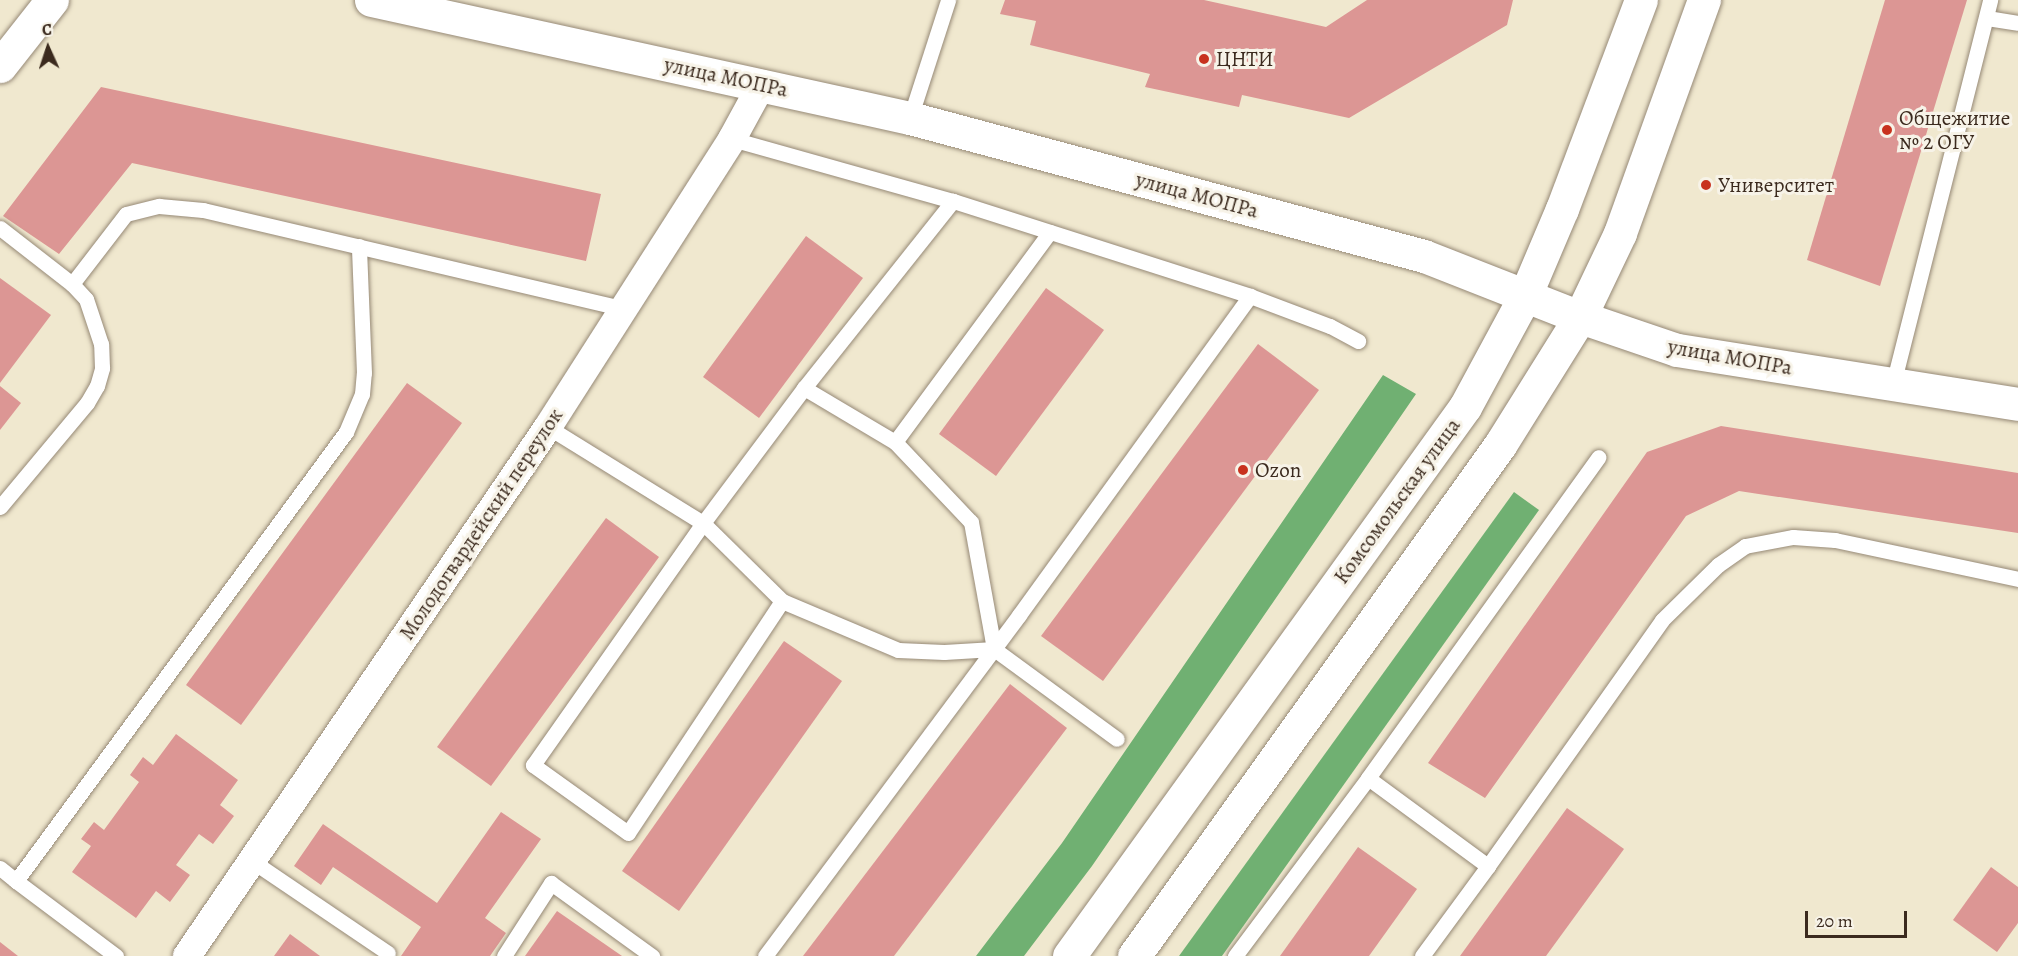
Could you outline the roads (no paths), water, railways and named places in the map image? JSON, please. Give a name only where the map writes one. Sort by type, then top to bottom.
[{"type":"main road","points":[[0,66],[52,0]]},
{"type":"main road","name":"улица МОПРа","points":[[370,0],[910,118],[1424,256],[1525,296],[1677,350],[2018,404]]},
{"type":"main road","name":"Комсомольская улица","points":[[1070,956],[1465,407],[1525,296],[1562,209],[1641,0]]},
{"type":"main road","points":[[1134,956],[1500,445],[1580,316],[1620,233],[1704,0]]},
{"type":"street","name":"Молодогвардейский переулок","points":[[187,956],[548,427],[732,139],[762,84]]},
{"type":"lane","points":[[910,118],[948,0]]},
{"type":"lane","points":[[1893,384],[1990,0]]},
{"type":"lane","points":[[1987,18],[2018,23]]},
{"type":"lane","points":[[732,139],[953,201],[1250,296],[1330,326],[1358,341]]},
{"type":"lane","points":[[782,601],[628,833],[533,765],[704,523],[804,388],[953,201]]},
{"type":"lane","points":[[72,284],[126,214],[159,206],[203,210],[624,309]]},
{"type":"lane","points":[[0,228],[72,284],[86,299],[101,344],[102,368],[97,386],[87,403],[0,507]]},
{"type":"lane","points":[[895,442],[1050,232]]},
{"type":"lane","points":[[16,880],[346,432],[359,403],[364,373],[359,246]]},
{"type":"lane","points":[[765,956],[994,649],[1250,296]]},
{"type":"lane","points":[[804,388],[895,442],[971,522],[994,649]]},
{"type":"lane","points":[[548,427],[704,523],[782,601],[898,650],[944,652],[994,649],[1118,739]]},
{"type":"lane","points":[[1235,956],[1368,778],[1599,457]]},
{"type":"lane","points":[[1422,956],[1662,620],[1718,566],[1745,546],[1794,537],[1835,540],[2018,579]]},
{"type":"lane","points":[[1368,778],[1488,866]]},
{"type":"lane","points":[[252,861],[388,953]]},
{"type":"lane","points":[[0,868],[116,956]]},
{"type":"lane","points":[[504,956],[551,883],[652,956]]},
{"type":"place","name":"ЦНТИ","points":[[1204,59]]},
{"type":"place","name":"Общежитие № 2 ОГУ","points":[[1887,130]]},
{"type":"place","name":"Университет","points":[[1706,185]]},
{"type":"place","name":"Ozon","points":[[1243,470]]}]
